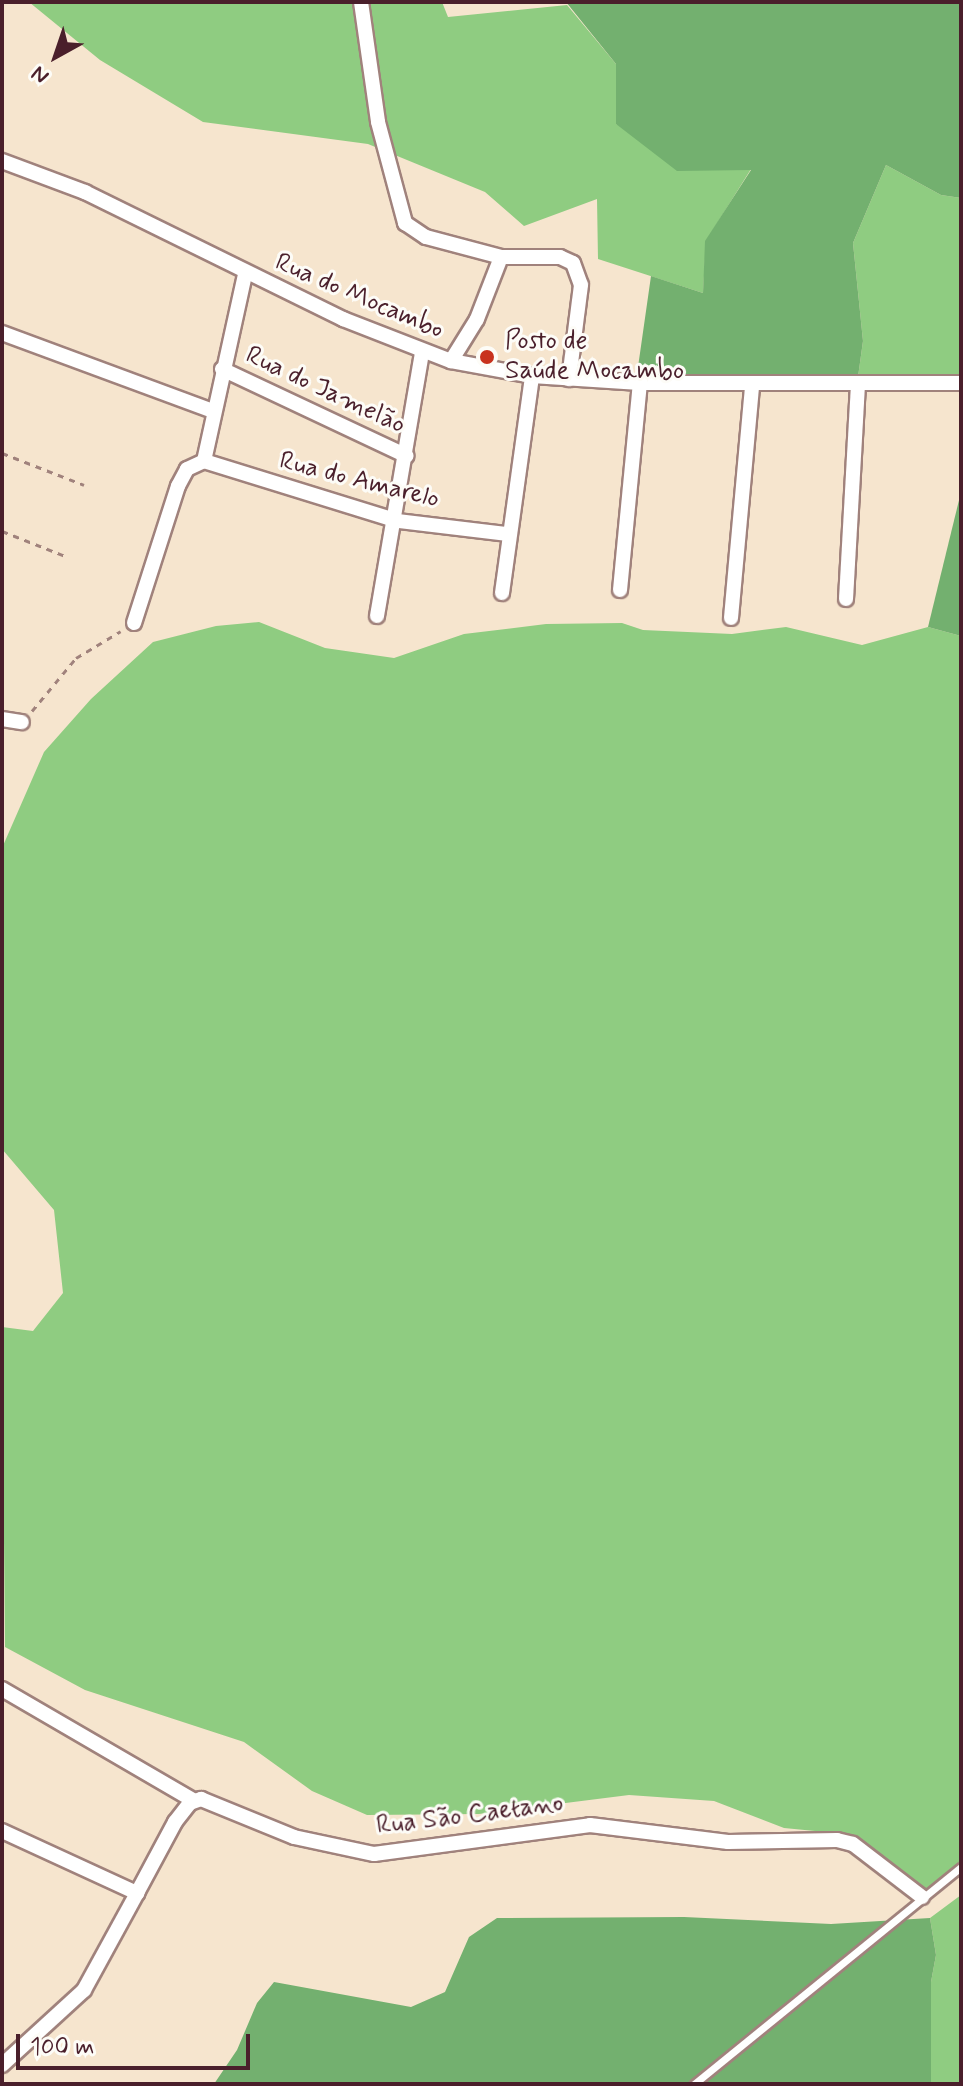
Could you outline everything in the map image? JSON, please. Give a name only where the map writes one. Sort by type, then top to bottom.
[{"type":"street","points":[[361,2],[378,122],[405,223],[426,237],[501,257],[560,257],[579,270],[569,379]]},
{"type":"street","name":"Rua do Mocambo","points":[[2,161],[85,192],[245,274],[422,354],[451,361],[532,376],[640,383],[752,386],[961,383]]},
{"type":"street","points":[[451,361],[477,319],[501,257]]},
{"type":"street","points":[[134,623],[181,478],[204,461],[245,274]]},
{"type":"street","points":[[2,333],[213,411]]},
{"type":"street","points":[[377,616],[398,521],[422,354]]},
{"type":"street","name":"Rua do Jamelão","points":[[222,369],[407,456]]},
{"type":"street","points":[[502,593],[507,534],[532,376]]},
{"type":"street","points":[[620,590],[640,383]]},
{"type":"street","points":[[731,618],[752,386]]},
{"type":"street","points":[[846,599],[858,386]]},
{"type":"street","name":"Rua do Amarelo","points":[[204,461],[398,521],[507,534]]},
{"type":"street","points":[[2,719],[22,722]]},
{"type":"street","name":"Rua São Caetano","points":[[2,1689],[193,1800],[208,1800],[299,1838],[374,1854],[590,1825],[728,1842],[828,1840],[853,1844],[922,1897]]},
{"type":"street","points":[[2,2065],[84,1990],[175,1822],[193,1800]]},
{"type":"street","points":[[2,1831],[137,1893]]},
{"type":"lane","points":[[694,2084],[961,1867]]},
{"type":"path","points":[[2,453],[84,485]]},
{"type":"path","points":[[2,531],[68,557]]},
{"type":"path","points":[[22,722],[76,658],[134,623]]},
{"type":"green space","points":[[29,2],[442,2],[448,17],[567,5],[616,64],[616,124],[751,169],[706,241],[703,293],[598,259],[597,199],[524,226],[485,192],[368,144],[203,122],[100,60]]},
{"type":"green space","points":[[566,2],[961,2],[961,198],[941,195],[886,165],[853,243],[863,341],[858,377],[637,374],[651,276],[703,293],[705,241],[751,170],[677,171],[616,124],[616,64]]},
{"type":"green space","points":[[886,165],[941,195],[961,198],[961,375],[858,377],[863,341],[853,243]]},
{"type":"green space","points":[[961,492],[961,636],[928,627]]},
{"type":"green space","points":[[259,622],[325,648],[394,658],[464,634],[546,624],[622,623],[643,630],[732,634],[786,627],[862,645],[928,627],[961,636],[961,1867],[918,1902],[846,1834],[784,1828],[714,1801],[629,1795],[479,1814],[367,1815],[312,1791],[244,1742],[85,1690],[5,1647],[2,1327],[33,1331],[63,1293],[54,1210],[2,1149],[2,848],[44,752],[91,699],[153,642],[216,626]]},
{"type":"green space","points":[[961,1895],[961,2084],[931,2084],[931,1982],[936,1955],[930,1918]]},
{"type":"green space","points":[[684,1917],[831,1924],[930,1918],[936,1955],[931,1982],[931,2084],[214,2084],[237,2050],[257,2003],[274,1982],[411,2007],[445,1992],[469,1937],[497,1918]]},
{"type":"place","name":"Posto de Saúde Mocambo","points":[[487,357]]}]
